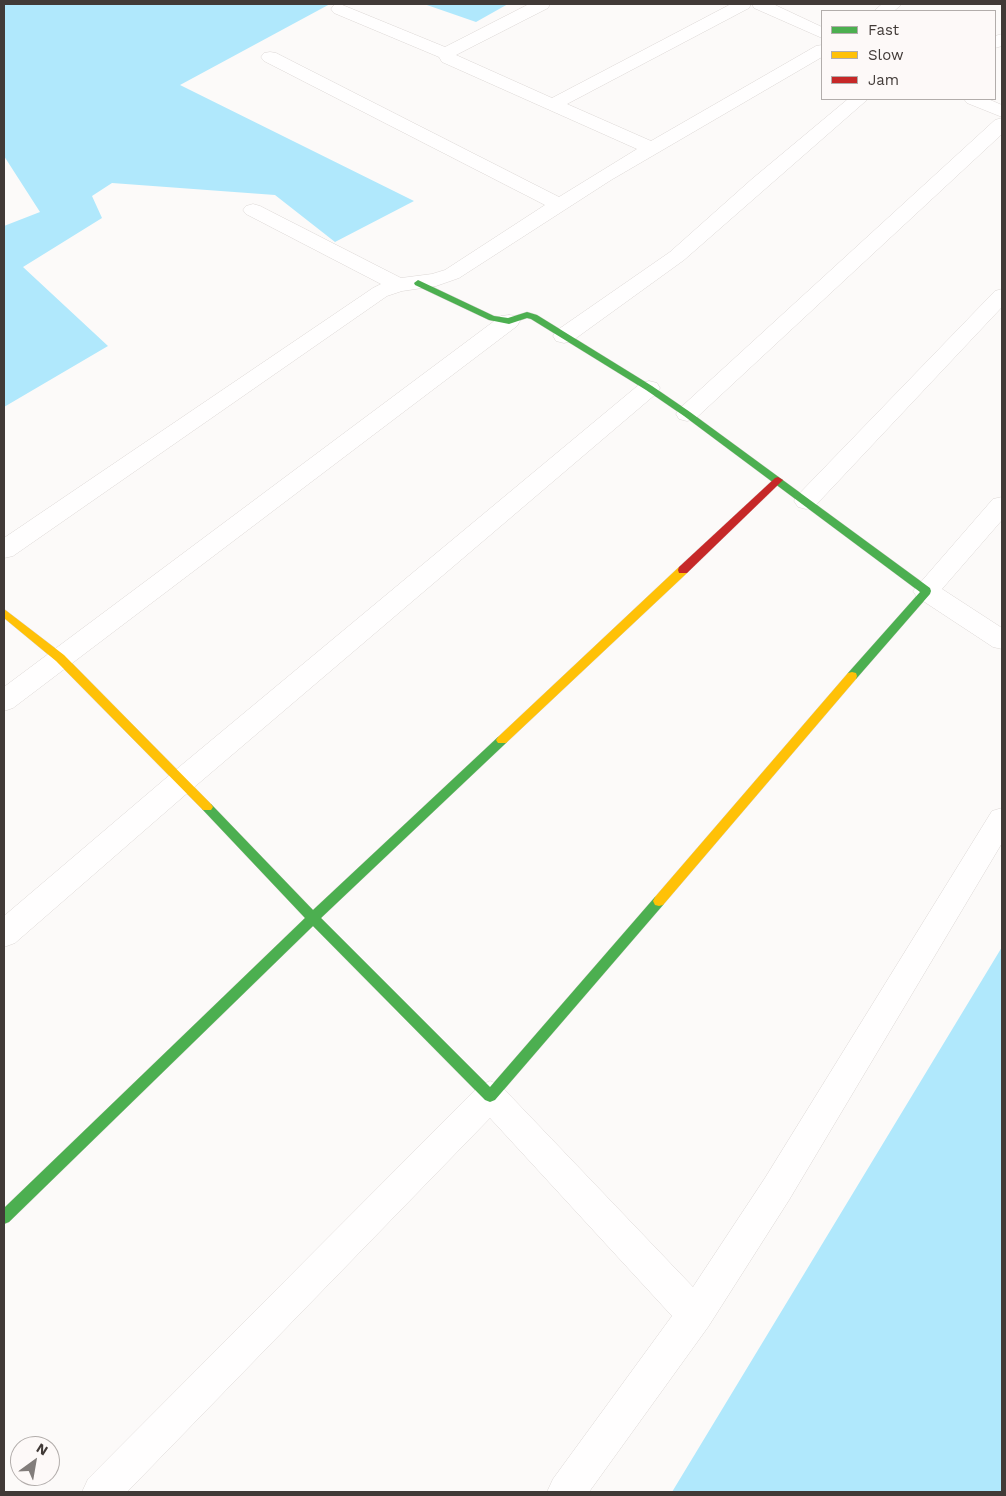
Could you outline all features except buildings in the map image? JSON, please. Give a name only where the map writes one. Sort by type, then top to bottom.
[{"type":"street","points":[[446,54],[542,4]]},
{"type":"street","points":[[554,104],[743,4]]},
{"type":"street","points":[[760,4],[821,33]]},
{"type":"street","points":[[340,10],[446,54],[448,58],[652,148]]},
{"type":"street","points":[[4,550],[387,288],[436,280],[452,274],[652,148],[821,51]]},
{"type":"street","points":[[270,57],[560,205]]},
{"type":"street","points":[[564,336],[677,256],[759,183],[858,100]]},
{"type":"street","points":[[975,100],[1002,112]]},
{"type":"street","points":[[687,414],[1002,124]]},
{"type":"street","points":[[253,210],[408,284],[492,318],[509,321]]},
{"type":"street","points":[[806,501],[1002,295]]},
{"type":"street","points":[[4,701],[509,321],[527,315],[534,317],[649,388],[778,480],[926,591],[1002,640]]},
{"type":"street","points":[[4,934],[182,781],[649,388]]},
{"type":"street","points":[[4,1217],[313,918],[778,480]]},
{"type":"street","points":[[101,1492],[490,1096],[1002,504]]},
{"type":"street","points":[[4,613],[60,658],[182,781],[313,918],[490,1096],[695,1315]]},
{"type":"street","points":[[566,1492],[695,1315],[776,1190],[1002,819]]},
{"type":"water","points":[[4,4],[330,4],[180,85],[414,201],[335,242],[275,195],[112,183],[92,196],[102,218],[23,267],[108,346],[4,407],[4,226],[40,212],[4,156]]},
{"type":"water","points":[[424,4],[508,4],[476,22]]},
{"type":"water","points":[[1002,947],[1002,1492],[672,1492]]},
{"type":"traffic: fast","points":[[418,283],[492,318],[509,321],[527,315],[534,317],[649,388],[687,414],[926,591],[852,676]]},
{"type":"traffic: fast","points":[[4,1217],[313,918],[502,740]]},
{"type":"traffic: fast","points":[[207,807],[313,918],[490,1096],[659,901]]},
{"type":"traffic: slow","points":[[502,740],[683,570]]},
{"type":"traffic: slow","points":[[4,613],[60,658],[207,807]]},
{"type":"traffic: slow","points":[[659,901],[852,676]]},
{"type":"traffic: jam","points":[[683,570],[778,480]]}]
